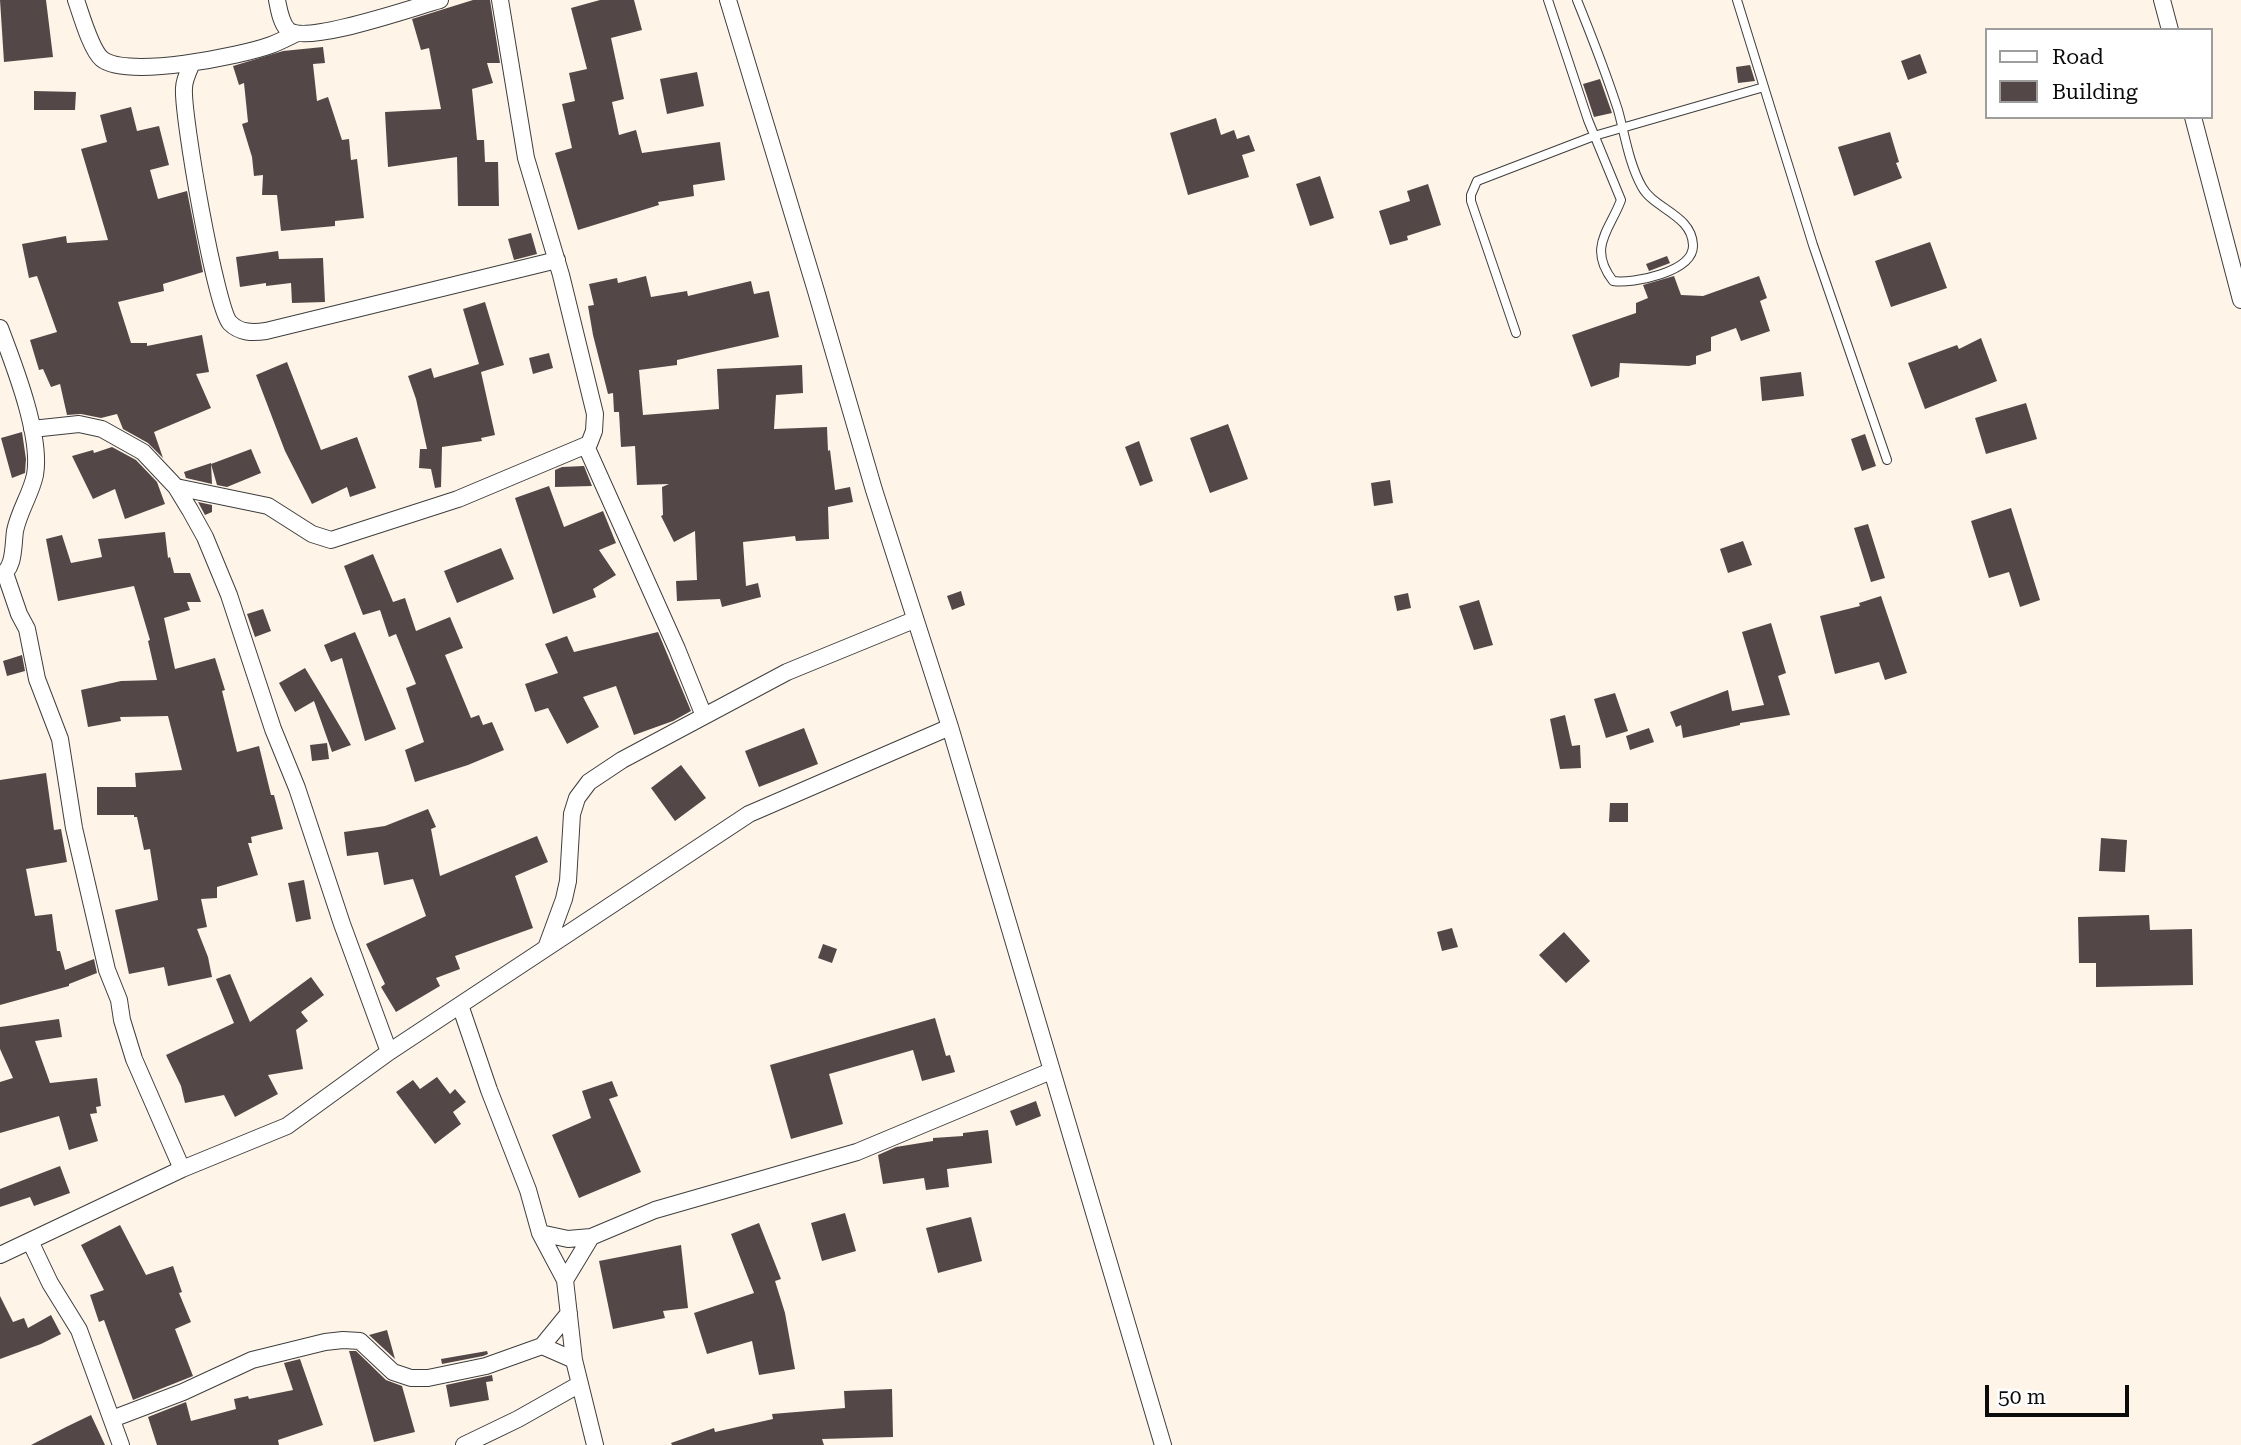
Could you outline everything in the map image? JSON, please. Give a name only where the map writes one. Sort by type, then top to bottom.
[{"type":"street","points":[[76,0],[102,59],[127,67],[192,62],[270,46],[295,34]]},
{"type":"street","points":[[277,0],[282,21],[287,29],[295,34],[310,35],[440,0]]},
{"type":"street","points":[[176,487],[268,506],[312,534],[331,540],[458,499],[586,446],[593,439],[595,414],[557,260],[526,158],[505,46],[500,0]]},
{"type":"street","points":[[727,0],[914,620],[950,727],[1163,1445]]},
{"type":"street","points":[[2162,0],[2169,28]]},
{"type":"street","points":[[192,62],[184,87],[192,158],[210,253],[229,322],[239,329],[247,332],[266,331],[557,260]]},
{"type":"street","points":[[165,66],[184,87]]},
{"type":"street","points":[[2194,119],[2241,300]]},
{"type":"street","points":[[0,328],[15,367],[32,429],[35,451],[34,478],[18,516],[12,555],[2,574],[27,629],[37,679],[60,739],[74,828],[107,970],[119,1000],[134,1059],[182,1169]]},
{"type":"street","points":[[32,429],[79,424],[102,429],[143,452],[176,487],[197,523],[229,595],[272,729],[297,788],[388,1052]]},
{"type":"street","points":[[586,446],[704,716]]},
{"type":"street","points":[[197,523],[210,494]]},
{"type":"street","points":[[546,948],[568,881],[569,831],[578,798],[589,782],[611,767],[787,672],[914,620]]},
{"type":"street","points":[[0,1255],[182,1169],[287,1126],[388,1052],[749,814],[950,727]]},
{"type":"street","points":[[460,1005],[489,1090],[528,1190],[540,1234],[565,1280],[574,1360],[595,1445]]},
{"type":"street","points":[[540,1234],[568,1240],[591,1237],[655,1210],[857,1152],[1051,1070]]},
{"type":"street","points":[[565,1280],[591,1237]]},
{"type":"street","points":[[30,1241],[50,1283],[79,1331],[112,1419],[115,1435],[121,1445]]},
{"type":"street","points":[[112,1419],[183,1392],[252,1360],[325,1342],[360,1341],[388,1369],[411,1378],[428,1378],[486,1366],[542,1346],[569,1313]]},
{"type":"street","points":[[542,1346],[574,1360]]},
{"type":"street","points":[[464,1445],[518,1419],[580,1384]]},
{"type":"lane","points":[[1548,0],[1594,136],[1621,200],[1601,244],[1604,266],[1613,281],[1638,282],[1681,265],[1691,256],[1693,245],[1679,217],[1643,189],[1605,68],[1577,0]]},
{"type":"lane","points":[[1737,0],[1813,245],[1887,460]]},
{"type":"lane","points":[[1516,334],[1471,201],[1477,181],[1489,174],[1594,136],[1764,88]]},
{"type":"building","points":[[0,0],[46,0],[53,57],[4,62]]},
{"type":"building","points":[[473,0],[490,0],[500,63],[487,63],[493,83],[472,89],[477,140],[484,140],[485,162],[498,162],[499,206],[458,206],[457,157],[388,167],[385,112],[441,109],[429,48],[421,50],[412,19]]},
{"type":"building","points":[[600,0],[634,0],[642,30],[611,38],[624,99],[612,102],[619,135],[636,130],[642,153],[720,142],[725,180],[693,185],[694,196],[658,202],[659,205],[578,230],[555,153],[572,148],[562,104],[575,101],[569,73],[587,69],[571,8]]},
{"type":"building","points":[[323,47],[325,63],[313,64],[317,101],[328,97],[342,140],[349,139],[351,160],[357,159],[364,218],[335,221],[335,226],[281,231],[277,195],[262,195],[263,175],[254,176],[252,157],[242,124],[248,122],[244,83],[239,85],[233,66],[283,51]]},
{"type":"building","points":[[1920,54],[1927,73],[1908,80],[1901,61]]},
{"type":"building","points":[[1750,65],[1755,81],[1738,83],[1736,67]]},
{"type":"building","points":[[697,72],[704,106],[667,114],[660,79]]},
{"type":"building","points":[[1600,79],[1612,113],[1594,117],[1583,84]]},
{"type":"building","points":[[34,91],[76,92],[75,110],[34,110]]},
{"type":"building","points":[[131,107],[137,131],[159,126],[169,165],[150,170],[158,199],[187,191],[203,272],[163,284],[164,291],[118,302],[131,343],[147,343],[147,346],[202,335],[209,372],[196,374],[211,408],[154,432],[163,458],[148,443],[123,429],[117,414],[101,418],[81,414],[67,415],[60,384],[51,387],[43,369],[39,370],[30,340],[57,332],[37,276],[29,278],[22,244],[66,236],[67,243],[108,240],[81,149],[107,142],[100,115]]},
{"type":"building","points":[[1216,118],[1221,135],[1234,130],[1237,139],[1249,135],[1255,151],[1242,155],[1249,177],[1188,195],[1170,133]]},
{"type":"building","points":[[1890,132],[1902,178],[1854,196],[1838,147]]},
{"type":"building","points":[[1320,176],[1334,218],[1310,226],[1296,184]]},
{"type":"building","points":[[1428,184],[1441,225],[1407,236],[1408,240],[1390,245],[1379,211],[1410,201],[1407,191]]},
{"type":"building","points":[[531,233],[537,254],[514,260],[508,239]]},
{"type":"building","points":[[1930,242],[1947,288],[1891,307],[1875,261]]},
{"type":"building","points":[[278,251],[279,259],[323,258],[325,302],[292,303],[291,283],[240,287],[236,257]]},
{"type":"building","points":[[1667,256],[1670,263],[1649,271],[1646,264]]},
{"type":"building","points":[[646,276],[651,297],[687,291],[688,296],[751,281],[754,294],[769,291],[779,337],[677,360],[677,365],[639,370],[643,415],[719,409],[717,369],[802,365],[803,393],[776,395],[774,429],[827,427],[835,490],[850,487],[853,502],[828,507],[829,539],[796,541],[795,536],[743,542],[746,586],[758,583],[761,597],[722,607],[720,599],[677,601],[676,581],[697,580],[695,531],[674,542],[661,516],[662,487],[669,484],[637,485],[635,446],[621,447],[619,412],[614,412],[613,393],[608,394],[593,335],[588,306],[594,305],[589,284],[617,278],[618,283]]},
{"type":"building","points":[[1674,276],[1681,295],[1703,296],[1759,276],[1767,298],[1760,301],[1770,331],[1741,341],[1736,328],[1711,337],[1711,351],[1696,356],[1696,364],[1689,366],[1620,363],[1619,377],[1591,387],[1572,335],[1636,313],[1636,303],[1648,298],[1643,285]]},
{"type":"building","points":[[485,302],[504,365],[481,372],[495,435],[481,438],[482,441],[442,447],[441,487],[435,488],[431,469],[419,468],[420,449],[427,449],[408,376],[431,368],[434,378],[479,364],[463,309]]},
{"type":"building","points":[[1981,338],[1997,381],[1925,409],[1908,363],[1957,345],[1959,349]]},
{"type":"building","points":[[549,353],[553,368],[533,374],[529,358]]},
{"type":"building","points":[[287,362],[321,450],[357,437],[376,488],[350,497],[347,487],[312,504],[285,451],[256,375]]},
{"type":"building","points":[[1801,372],[1804,396],[1762,401],[1760,377]]},
{"type":"building","points":[[2026,403],[2037,439],[1986,454],[1975,418]]},
{"type":"building","points":[[1228,424],[1248,479],[1210,493],[1190,438]]},
{"type":"building","points":[[22,432],[25,473],[12,478],[1,438]]},
{"type":"building","points":[[1865,434],[1876,466],[1862,471],[1851,439]]},
{"type":"building","points":[[1139,441],[1153,481],[1140,486],[1125,447]]},
{"type":"building","points":[[112,447],[136,460],[157,482],[165,504],[125,519],[115,489],[93,499],[72,456]]},
{"type":"building","points":[[251,449],[261,473],[227,487],[217,485],[211,464]]},
{"type":"building","points":[[211,463],[212,484],[186,478],[184,472]]},
{"type":"building","points":[[584,466],[592,486],[555,487],[555,470]]},
{"type":"building","points":[[1390,480],[1393,503],[1374,506],[1371,483]]},
{"type":"building","points":[[549,486],[564,527],[603,511],[616,543],[599,550],[616,575],[593,589],[596,597],[553,614],[515,498]]},
{"type":"building","points":[[198,502],[212,505],[212,512],[205,515]]},
{"type":"building","points":[[2011,508],[2040,600],[2020,607],[2009,572],[1989,578],[1971,521]]},
{"type":"building","points":[[1868,524],[1885,578],[1871,582],[1854,528]]},
{"type":"building","points":[[165,532],[168,558],[170,557],[174,573],[190,573],[201,602],[187,602],[190,610],[164,618],[175,669],[215,658],[225,690],[222,691],[237,752],[259,746],[283,829],[251,837],[252,843],[248,843],[258,875],[217,887],[217,898],[201,899],[207,927],[197,929],[208,957],[212,977],[168,986],[164,967],[129,974],[115,910],[158,900],[150,849],[144,850],[137,817],[134,815],[97,815],[97,787],[136,787],[135,773],[182,770],[168,716],[120,717],[121,721],[88,727],[81,690],[121,681],[157,680],[148,641],[150,640],[134,586],[58,601],[46,539],[62,535],[71,563],[102,557],[98,539]]},
{"type":"building","points":[[1743,541],[1752,565],[1728,573],[1720,549]]},
{"type":"building","points":[[501,548],[514,579],[457,603],[444,571]]},
{"type":"building","points":[[373,554],[393,602],[405,598],[416,631],[450,617],[463,648],[445,655],[471,718],[479,715],[483,725],[492,722],[504,750],[415,782],[405,750],[424,742],[406,688],[416,684],[396,634],[389,637],[380,610],[363,615],[344,566]]},
{"type":"building","points":[[961,591],[965,605],[952,610],[947,596]]},
{"type":"building","points":[[1408,593],[1411,608],[1397,611],[1394,596]]},
{"type":"building","points":[[1881,596],[1907,673],[1885,680],[1879,662],[1835,674],[1820,616],[1860,606],[1859,603]]},
{"type":"building","points":[[1479,600],[1493,645],[1474,650],[1459,606]]},
{"type":"building","points":[[263,609],[271,631],[255,637],[247,614]]},
{"type":"building","points":[[1771,623],[1786,673],[1778,676],[1790,715],[1740,723],[1683,738],[1681,725],[1676,727],[1670,712],[1728,690],[1732,711],[1764,705],[1742,632]]},
{"type":"building","points":[[355,632],[396,729],[365,741],[342,658],[331,662],[324,645]]},
{"type":"building","points":[[658,632],[691,711],[673,721],[634,735],[616,686],[583,697],[599,727],[567,744],[548,708],[535,712],[525,684],[558,673],[545,644],[567,636],[574,652]]},
{"type":"building","points":[[22,655],[25,671],[7,676],[3,661]]},
{"type":"building","points":[[305,668],[351,745],[332,752],[314,701],[295,712],[279,683]]},
{"type":"building","points":[[1615,693],[1628,731],[1606,738],[1594,699]]},
{"type":"building","points":[[1565,715],[1572,746],[1580,745],[1581,768],[1560,769],[1550,719]]},
{"type":"building","points":[[804,728],[818,764],[759,787],[745,751]]},
{"type":"building","points":[[1649,728],[1654,742],[1630,750],[1626,736]]},
{"type":"building","points":[[327,743],[329,759],[312,761],[310,745]]},
{"type":"building","points":[[681,765],[706,798],[675,821],[651,788]]},
{"type":"building","points":[[46,773],[54,830],[61,829],[67,862],[26,869],[35,916],[52,914],[57,951],[60,951],[65,970],[94,959],[97,973],[69,986],[0,1005],[0,780]]},
{"type":"building","points":[[1610,803],[1628,803],[1628,822],[1609,822]]},
{"type":"building","points":[[428,809],[436,827],[431,829],[440,876],[537,836],[548,862],[515,876],[533,928],[455,956],[460,969],[436,978],[440,986],[396,1012],[381,987],[385,984],[366,944],[426,916],[413,879],[384,885],[378,852],[347,856],[344,832],[385,826]]},
{"type":"building","points":[[2101,838],[2127,840],[2125,872],[2099,871]]},
{"type":"building","points":[[304,880],[311,919],[296,922],[288,883]]},
{"type":"building","points":[[2149,915],[2150,930],[2192,929],[2193,985],[2096,987],[2096,963],[2079,963],[2078,917]]},
{"type":"building","points":[[1452,928],[1458,947],[1442,951],[1437,932]]},
{"type":"building","points":[[1564,932],[1590,961],[1566,983],[1539,955]]},
{"type":"building","points":[[823,944],[837,949],[832,963],[818,958]]},
{"type":"building","points":[[230,974],[250,1022],[311,977],[324,995],[301,1012],[308,1021],[296,1030],[303,1069],[268,1075],[278,1094],[235,1117],[224,1095],[185,1103],[181,1086],[166,1055],[234,1023],[216,979]]},
{"type":"building","points":[[935,1018],[946,1056],[950,1055],[955,1072],[922,1081],[913,1050],[829,1074],[843,1124],[791,1139],[770,1065]]},
{"type":"building","points":[[59,1019],[62,1037],[35,1041],[50,1083],[97,1078],[101,1106],[96,1107],[97,1113],[90,1114],[98,1141],[69,1150],[59,1116],[0,1133],[0,1082],[13,1078],[0,1049],[0,1027]]},
{"type":"building","points":[[437,1077],[450,1094],[455,1089],[466,1102],[453,1112],[461,1124],[435,1144],[396,1092],[413,1080],[420,1089]]},
{"type":"building","points":[[612,1081],[618,1096],[609,1099],[641,1172],[579,1198],[552,1135],[591,1118],[582,1091]]},
{"type":"building","points":[[1036,1101],[1041,1116],[1016,1126],[1010,1111]]},
{"type":"building","points":[[988,1130],[992,1163],[947,1169],[949,1187],[926,1190],[924,1178],[883,1184],[878,1155],[896,1147],[933,1141],[933,1138],[963,1136],[963,1133]]},
{"type":"building","points":[[60,1166],[70,1193],[34,1206],[30,1197],[0,1207],[0,1189]]},
{"type":"building","points":[[845,1213],[856,1251],[822,1261],[811,1223]]},
{"type":"building","points":[[971,1217],[982,1261],[938,1273],[926,1228]]},
{"type":"building","points":[[759,1223],[781,1279],[775,1281],[785,1313],[795,1369],[759,1375],[752,1341],[707,1354],[694,1313],[754,1293],[731,1234]]},
{"type":"building","points":[[120,1225],[146,1275],[173,1266],[182,1292],[179,1293],[191,1322],[175,1329],[193,1376],[133,1400],[104,1320],[99,1322],[90,1295],[104,1290],[81,1245]]},
{"type":"building","points":[[681,1245],[688,1308],[663,1311],[665,1318],[613,1329],[599,1261]]},
{"type":"building","points":[[0,1296],[13,1322],[24,1318],[28,1328],[51,1315],[61,1334],[0,1359]]},
{"type":"building","points":[[387,1330],[395,1359],[369,1335]]},
{"type":"building","points":[[349,1351],[356,1351],[386,1380],[402,1386],[415,1432],[374,1442]]},
{"type":"building","points":[[487,1351],[488,1354],[483,1356],[442,1364],[441,1359]]},
{"type":"building","points":[[300,1359],[323,1425],[278,1440],[279,1445],[157,1445],[148,1417],[186,1402],[191,1421],[236,1409],[234,1399],[248,1396],[249,1399],[293,1390],[284,1363]]},
{"type":"building","points":[[492,1375],[493,1381],[486,1382],[489,1400],[450,1407],[446,1385]]},
{"type":"building","points":[[892,1389],[893,1437],[822,1439],[824,1445],[671,1443],[714,1428],[715,1432],[773,1419],[772,1414],[845,1408],[844,1391]]},
{"type":"building","points":[[91,1415],[105,1445],[31,1445],[66,1427]]}]
